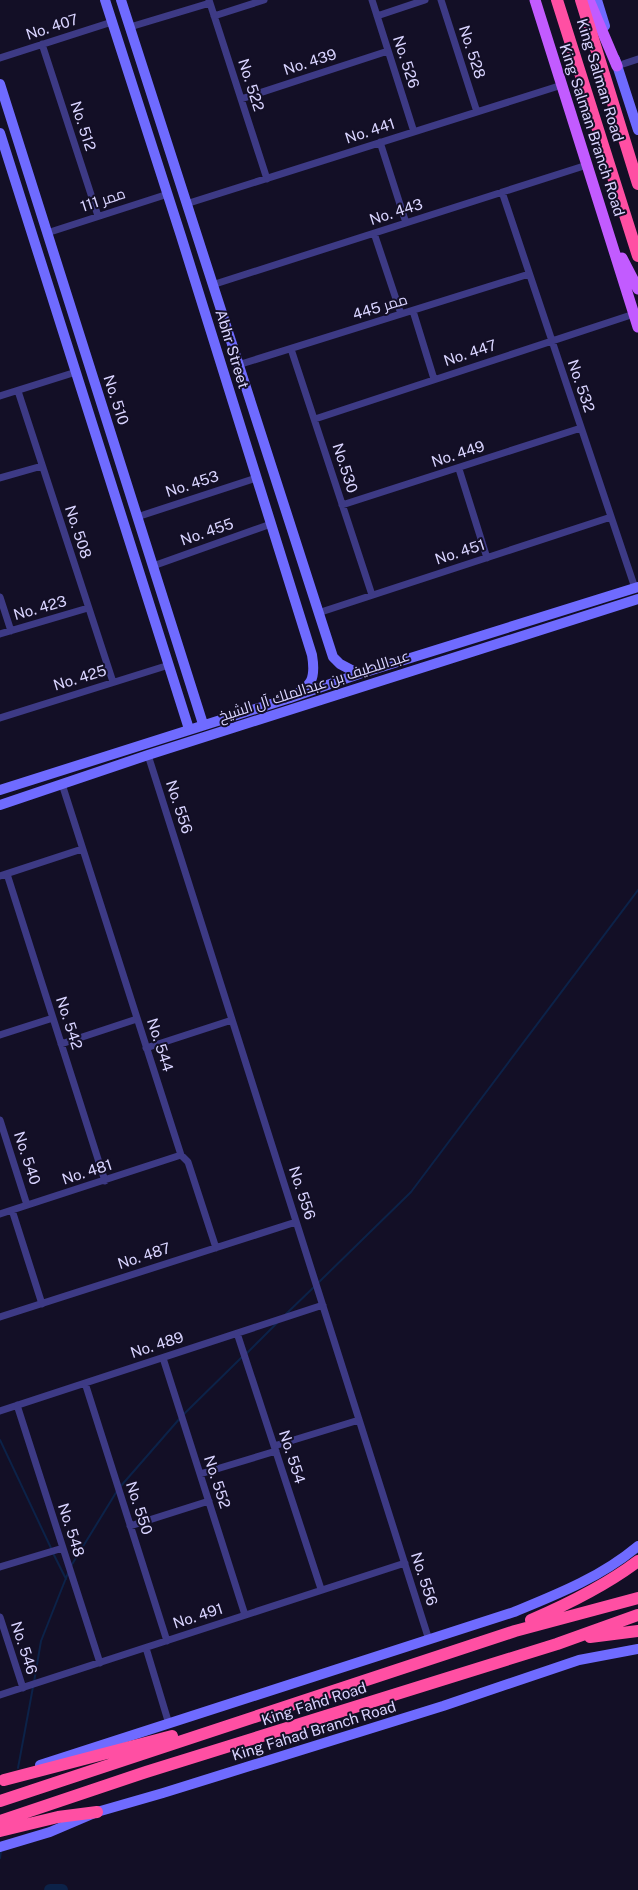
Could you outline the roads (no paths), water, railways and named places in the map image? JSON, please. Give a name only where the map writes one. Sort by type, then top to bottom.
[{"type":"highway","name":"King Salman Road","points":[[558,0],[638,256]]},
{"type":"highway","name":"King Salman Road","points":[[581,0],[638,184]]},
{"type":"highway","points":[[515,1632],[521,1625],[559,1608],[618,1576],[638,1561]]},
{"type":"highway","name":"King Fahd Road","points":[[0,1801],[515,1632],[638,1598]]},
{"type":"highway","name":"King Fahd Road","points":[[0,1821],[146,1772],[264,1737],[566,1641],[638,1615]]},
{"type":"highway","points":[[566,1641],[638,1631]]},
{"type":"highway","points":[[2,1781],[226,1721],[245,1720]]},
{"type":"highway","points":[[0,1831],[58,1817],[97,1812]]},
{"type":"main road","name":"King Salman Branch Road","points":[[535,0],[638,327]]},
{"type":"main road","points":[[589,0],[617,66]]},
{"type":"main road","points":[[608,232],[638,288]]},
{"type":"street","name":"Abhr Street","points":[[105,0],[168,194],[312,654],[314,673],[307,688],[290,698]]},
{"type":"street","name":"Abhr Street","points":[[121,0],[329,645],[333,656],[340,664],[359,674]]},
{"type":"street","points":[[214,16],[264,0]]},
{"type":"street","name":"No. 526","points":[[372,0],[414,132]]},
{"type":"street","points":[[377,16],[425,0]]},
{"type":"street","name":"No. 528","points":[[441,0],[477,112]]},
{"type":"street","points":[[597,0],[638,130]]},
{"type":"street","points":[[130,28],[210,1]]},
{"type":"street","name":"No. 522","points":[[210,1],[267,179]]},
{"type":"street","name":"No. 407","points":[[0,58],[112,22]]},
{"type":"street","name":"No. 512","points":[[42,44],[98,216]]},
{"type":"street","name":"No. 439","points":[[241,99],[388,51]]},
{"type":"street","points":[[617,66],[638,59]]},
{"type":"street","name":"No. 510","points":[[0,84],[203,724]]},
{"type":"street","name":"No. 441","points":[[186,204],[562,85]]},
{"type":"street","name":"No. 510","points":[[0,133],[189,729]]},
{"type":"street","points":[[380,142],[406,223]]},
{"type":"street","name":"No. 443","points":[[212,285],[587,165]]},
{"type":"street","name":"No. 532","points":[[502,192],[636,588]]},
{"type":"street","name":"ممر 111","points":[[47,233],[168,194]]},
{"type":"street","points":[[374,233],[401,314]]},
{"type":"street","name":"ممر 445","points":[[238,365],[529,274]]},
{"type":"street","points":[[413,311],[434,379]]},
{"type":"street","name":"No. 447","points":[[315,419],[634,314]]},
{"type":"street","name":"No.530","points":[[291,349],[372,595]]},
{"type":"street","points":[[0,396],[90,367]]},
{"type":"street","name":"No. 508","points":[[18,391],[113,682]]},
{"type":"street","name":"No. 449","points":[[342,505],[459,469],[581,428]]},
{"type":"street","points":[[0,478],[42,466]]},
{"type":"street","points":[[459,469],[487,558]]},
{"type":"street","name":"No. 453","points":[[137,516],[256,478]]},
{"type":"street","name":"No. 451","points":[[318,613],[611,517]]},
{"type":"street","name":"No. 455","points":[[153,566],[271,524]]},
{"type":"street","name":"عبداللطيف بن عبدالملك آل الشيخ","points":[[0,790],[203,724],[290,698],[359,674],[636,588]]},
{"type":"street","points":[[0,598],[11,631]]},
{"type":"street","name":"عبداللطيف بن عبدالملك آل الشيخ","points":[[0,805],[148,755],[638,599]]},
{"type":"street","name":"No. 423","points":[[0,634],[88,608]]},
{"type":"street","points":[[312,654],[316,660],[326,658],[329,645]]},
{"type":"street","name":"No. 425","points":[[0,718],[169,665]]},
{"type":"street","points":[[186,716],[192,722],[196,722],[199,712]]},
{"type":"street","name":"No. 556","points":[[148,755],[429,1640]]},
{"type":"street","name":"No. 544","points":[[62,784],[146,1048],[182,1155],[188,1162],[216,1248]]},
{"type":"street","points":[[4,875],[82,849]]},
{"type":"street","name":"No. 542","points":[[4,875],[53,1018],[105,1181]]},
{"type":"street","points":[[0,1035],[53,1018]]},
{"type":"street","points":[[61,1044],[137,1019]]},
{"type":"street","points":[[146,1048],[232,1020]]},
{"type":"street","name":"No. 540","points":[[0,1120],[27,1205]]},
{"type":"street","name":"No. 481","points":[[0,1214],[182,1155]]},
{"type":"street","points":[[12,1210],[42,1304]]},
{"type":"street","name":"No. 487","points":[[0,1317],[296,1222]]},
{"type":"street","name":"No. 489","points":[[0,1410],[323,1305]]},
{"type":"street","name":"No. 554","points":[[237,1333],[321,1589]]},
{"type":"street","name":"No. 552","points":[[163,1358],[245,1615]]},
{"type":"street","name":"No. 550","points":[[85,1383],[167,1641]]},
{"type":"street","name":"No. 548","points":[[16,1405],[100,1663]]},
{"type":"street","points":[[200,1474],[359,1420]]},
{"type":"street","points":[[130,1526],[209,1502]]},
{"type":"street","points":[[2,1781],[23,1770],[514,1612],[574,1587],[595,1576],[638,1546]]},
{"type":"street","points":[[0,1567],[63,1548]]},
{"type":"street","name":"No. 491","points":[[0,1695],[404,1563]]},
{"type":"street","name":"No. 546","points":[[0,1617],[22,1688]]},
{"type":"street","points":[[146,1648],[169,1724]]},
{"type":"street","name":"King Fahad Branch Road","points":[[0,1847],[50,1832],[97,1812],[443,1706],[579,1660],[638,1649]]},
{"type":"waterway","points":[[318,1283],[411,1192],[638,890]]},
{"type":"waterway","points":[[286,1314],[315,1286]]},
{"type":"waterway","points":[[247,1353],[277,1323]]},
{"type":"waterway","points":[[184,1414],[243,1356]]},
{"type":"waterway","points":[[120,1487],[181,1417]]},
{"type":"waterway","points":[[0,1440],[51,1548]]},
{"type":"waterway","points":[[71,1566],[117,1491]]},
{"type":"waterway","points":[[53,1553],[66,1579]]},
{"type":"waterway","points":[[34,1682],[41,1641],[68,1573]]},
{"type":"waterway","points":[[18,1768],[33,1687]]},
{"type":"waterway","points":[[0,1858],[1,1851]]},
{"type":"waterway","points":[[50,1890],[62,1890]]}]
